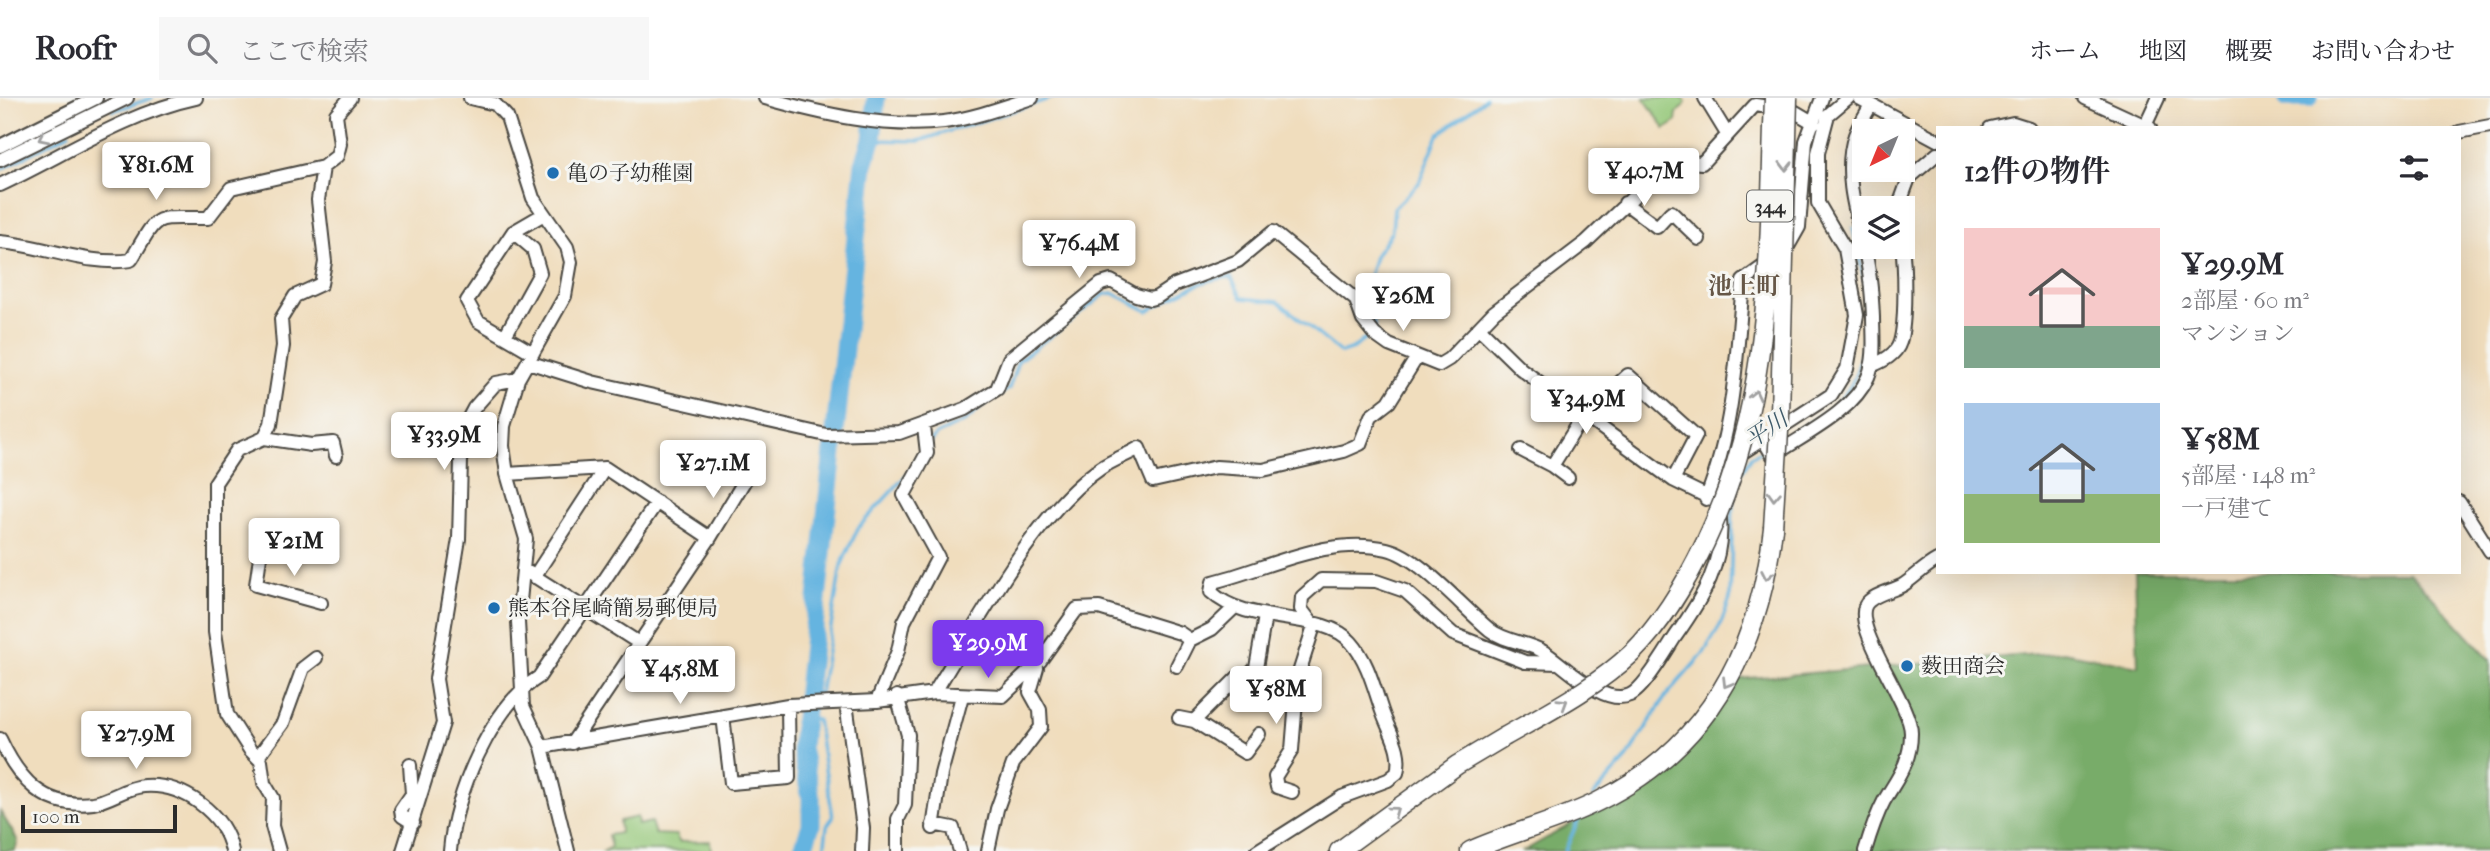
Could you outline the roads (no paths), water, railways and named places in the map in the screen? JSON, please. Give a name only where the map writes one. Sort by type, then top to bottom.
[{"type":"highway","name":"344","points":[[1339,851],[1457,765],[1564,702],[1631,653],[1681,591],[1729,488],[1757,385],[1766,313],[1774,98]]},
{"type":"highway","name":"344","points":[[1469,851],[1597,803],[1627,786],[1681,742],[1727,685],[1744,652],[1767,574],[1773,528],[1780,415],[1788,98]]},
{"type":"street","points":[[0,145],[96,98]]},
{"type":"street","points":[[0,160],[127,98]]},
{"type":"street","points":[[0,185],[66,154],[84,140],[142,116],[196,98]]},
{"type":"street","points":[[0,242],[24,244],[115,262],[131,260],[148,226],[160,218],[208,218],[231,188],[323,167],[337,156],[340,144],[336,114],[350,98]]},
{"type":"street","points":[[470,98],[495,104],[507,117],[533,198],[567,247],[571,275],[565,296],[519,379],[505,426],[503,446],[507,474],[526,539],[529,573],[517,622],[523,706],[542,747],[568,851]]},
{"type":"street","points":[[765,98],[858,119],[909,125],[947,121],[1032,98]]},
{"type":"street","points":[[1705,98],[1727,134]]},
{"type":"street","points":[[1257,851],[1342,797],[1388,779],[1397,773],[1400,762],[1366,666],[1351,642],[1332,627],[1265,616],[1235,607],[1211,592],[1213,582],[1334,546],[1389,549],[1431,574],[1450,595],[1491,631],[1542,650],[1579,680],[1604,693],[1619,698],[1632,695],[1701,599],[1713,573],[1722,530],[1712,499],[1730,413],[1742,281],[1786,250],[1799,227],[1806,141],[1822,98]]},
{"type":"street","points":[[1712,499],[1736,456],[1831,395],[1847,369],[1857,315],[1845,249],[1818,203],[1818,153],[1828,115],[1848,98]]},
{"type":"street","points":[[2085,98],[2144,126]]},
{"type":"street","points":[[2146,126],[2158,98]]},
{"type":"street","points":[[1854,196],[1851,170],[1855,135],[1866,102],[1936,139]]},
{"type":"street","points":[[544,214],[513,232],[467,301],[478,321],[505,336],[531,357],[592,382],[825,435],[899,433],[924,427],[965,410],[997,389],[1009,359],[1101,284],[1111,281],[1150,299],[1175,285],[1238,261],[1273,232],[1356,300],[1363,320],[1375,335],[1439,365],[1449,359],[1494,312],[1586,242],[1668,164],[1674,161],[1702,163],[1755,106],[1792,110],[1814,123]]},
{"type":"street","points":[[1999,126],[2013,123],[2023,126]]},
{"type":"street","points":[[72,124],[84,140]]},
{"type":"street","points":[[2461,132],[2490,126]]},
{"type":"street","points":[[1902,196],[1909,178],[1936,155]]},
{"type":"street","points":[[279,851],[272,826],[273,798],[264,783],[261,761],[227,714],[215,632],[215,482],[237,450],[264,438],[271,424],[283,346],[281,319],[295,296],[321,284],[325,262],[318,200],[323,167]]},
{"type":"street","points":[[1625,203],[1657,227],[1671,212],[1699,239]]},
{"type":"street","points":[[505,336],[540,273],[533,249],[513,232]]},
{"type":"street","points":[[1763,439],[1773,456],[1852,399],[1868,379],[1871,366],[1872,291],[1866,259]]},
{"type":"street","points":[[1871,366],[1888,359],[1900,343],[1903,259]]},
{"type":"street","points":[[1479,328],[1521,369],[1673,480],[1712,499]]},
{"type":"street","points":[[934,693],[1017,559],[1055,511],[1099,469],[1139,448],[1153,481],[1216,467],[1263,470],[1345,451],[1360,443],[1371,416],[1389,402],[1417,357]]},
{"type":"street","points":[[1552,466],[1584,415],[1628,374],[1696,436],[1673,480]]},
{"type":"street","points":[[403,851],[443,723],[436,679],[459,539],[461,460],[466,424],[474,408],[496,383],[519,379]]},
{"type":"street","points":[[877,701],[898,651],[904,622],[938,557],[904,495],[928,453],[924,427]]},
{"type":"street","points":[[264,438],[311,445],[333,443],[336,456]]},
{"type":"street","points":[[1521,450],[1552,466],[1568,478]]},
{"type":"street","points":[[507,474],[605,468],[709,538]]},
{"type":"street","points":[[529,573],[605,468]]},
{"type":"street","points":[[572,743],[745,480]]},
{"type":"street","points":[[450,851],[452,826],[472,770],[499,717],[522,688],[539,677],[657,502]]},
{"type":"street","points":[[2461,505],[2490,551]]},
{"type":"street","points":[[260,557],[256,585],[321,603]]},
{"type":"street","points":[[1865,851],[1884,802],[1906,769],[1912,730],[1897,690],[1864,630],[1864,607],[1868,601],[1904,584],[1921,568],[1936,560]]},
{"type":"street","points":[[529,573],[639,643]]},
{"type":"street","points":[[1314,625],[1301,609],[1302,597],[1321,580],[1376,581],[1405,591],[1453,634],[1525,662],[1559,663]]},
{"type":"street","points":[[988,851],[997,809],[1009,774],[1041,727],[1040,710],[1030,692],[1040,661],[1065,621],[1077,609],[1086,606],[1180,633],[1190,640]]},
{"type":"street","points":[[1177,666],[1190,640],[1212,629],[1235,607]]},
{"type":"street","points":[[1194,721],[1237,678],[1250,674],[1256,668],[1265,616]]},
{"type":"street","points":[[1292,792],[1277,787],[1275,777],[1292,750],[1298,676],[1314,625]]},
{"type":"street","points":[[258,757],[282,723],[303,668],[316,658]]},
{"type":"street","points":[[542,747],[790,705],[877,701],[897,696],[934,693],[1003,696],[1040,661]]},
{"type":"street","points":[[897,696],[908,735],[905,805],[898,819],[898,851]]},
{"type":"street","points":[[960,851],[953,828],[933,826],[942,774],[962,696]]},
{"type":"street","points":[[846,703],[863,828],[862,851]]},
{"type":"street","points":[[723,716],[731,783],[789,778],[790,705]]},
{"type":"street","points":[[1179,718],[1194,721],[1245,752],[1259,734]]},
{"type":"street","points":[[0,739],[12,765],[24,780],[48,799],[95,803],[145,786],[179,791],[200,803],[217,819],[229,839],[232,851]]},
{"type":"street","points":[[410,765],[412,794],[401,810],[402,816],[413,823]]},
{"type":"waterway","points":[[113,111],[152,98]]},
{"type":"waterway","points":[[802,851],[811,825],[811,798],[801,747],[864,164],[872,140],[876,98]]},
{"type":"waterway","points":[[872,140],[919,141],[1052,98]]},
{"type":"waterway","points":[[1375,328],[1366,287],[1375,256],[1392,231],[1394,208],[1419,183],[1438,135],[1486,98]]},
{"type":"waterway","points":[[2287,98],[2309,98]]},
{"type":"waterway","points":[[0,170],[69,133]]},
{"type":"waterway","name":"平川","points":[[1860,259],[1864,279]]},
{"type":"waterway","points":[[997,396],[1009,389],[1018,361],[1105,294],[1113,293],[1148,311],[1199,284],[1231,277],[1242,298],[1279,302],[1341,353],[1353,349],[1370,334]]},
{"type":"waterway","name":"平川","points":[[1784,438],[1827,411],[1841,399],[1850,386],[1861,354],[1867,304]]},
{"type":"waterway","points":[[928,444],[936,435],[966,421],[987,402]]},
{"type":"waterway","name":"平川","points":[[1741,472],[1752,456],[1765,449]]},
{"type":"waterway","points":[[808,692],[820,693],[841,566],[858,528],[911,470]]},
{"type":"waterway","name":"平川","points":[[1593,796],[1625,761],[1666,696],[1703,654],[1720,626],[1730,599],[1733,496]]},
{"type":"waterway","points":[[805,715],[817,720],[833,817],[827,826],[824,851]]},
{"type":"waterway","name":"平川","points":[[1565,851],[1579,818]]},
{"type":"place","name":"亀の子幼稚園","points":[[553,173]]},
{"type":"place","name":"熊本谷尾崎簡易郵便局","points":[[494,608]]},
{"type":"place","name":"薮田商会","points":[[1907,666]]},
{"type":"district","name":"池上町","points":[[1744,286]]}]
